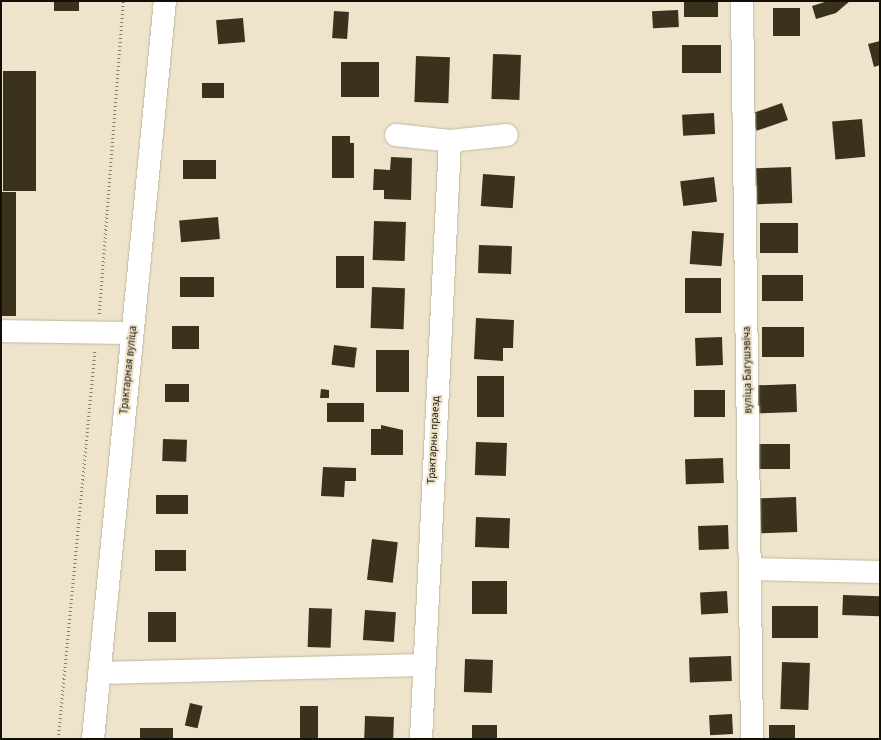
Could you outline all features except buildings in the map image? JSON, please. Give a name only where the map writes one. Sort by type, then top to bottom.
[{"type":"street","name":"Трактарная вуліца","points":[[93,739],[165,1]]},
{"type":"street","name":"вуліца Багушэвіча","points":[[742,1],[751,569],[752,739]]},
{"type":"street","points":[[396,135],[450,141],[507,135]]},
{"type":"street","name":"Трактарны праезд","points":[[421,739],[423,664],[450,141]]},
{"type":"street","points":[[1,331],[132,333]]},
{"type":"street","points":[[751,569],[880,572]]},
{"type":"street","points":[[99,673],[423,664]]},
{"type":"path","points":[[58,739],[97,332],[123,1]]}]
